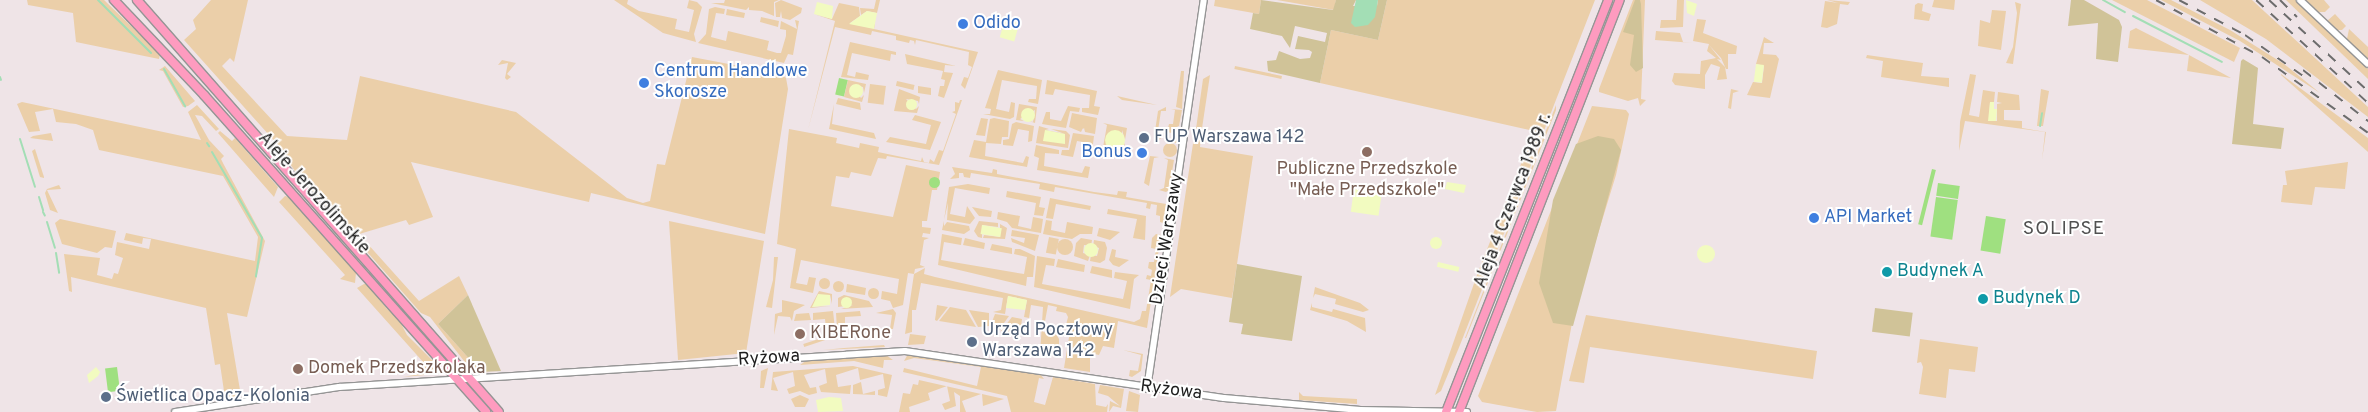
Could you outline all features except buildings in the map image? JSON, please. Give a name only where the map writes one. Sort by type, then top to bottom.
[{"type":"main road","name":"Aleje Jerozolimskie","points":[[114,0],[184,73],[486,412]]},
{"type":"main road","name":"Aleje Jerozolimskie","points":[[137,0],[499,412]]},
{"type":"main road","name":"Aleja 4 Czerwca 1989 r.","points":[[1446,411],[1608,0]]},
{"type":"main road","name":"Aleja 4 Czerwca 1989 r.","points":[[1459,412],[1620,0]]},
{"type":"street","name":"Dzieci Warszawy","points":[[1147,389],[1204,0]]},
{"type":"street","points":[[2300,0],[2368,64]]},
{"type":"street","name":"Ryżowa","points":[[175,412],[313,390],[908,351],[1147,389],[1378,412]]},
{"type":"street","name":"Ryżowa","points":[[1362,410],[1467,412]]},
{"type":"shaded area","points":[[27,0],[104,0],[160,54],[159,59],[76,42],[73,13],[28,5]]},
{"type":"shaded area","points":[[211,0],[248,0],[234,62],[230,58],[222,66],[287,136],[347,140],[360,76],[516,112],[627,198],[643,203],[650,201],[657,164],[665,165],[692,57],[781,74],[786,78],[788,89],[765,234],[591,193],[589,202],[411,162],[433,217],[409,225],[406,220],[356,235],[350,227],[345,227],[296,173],[278,145],[184,40],[196,29],[193,20]]},
{"type":"shaded area","points":[[614,0],[628,0],[627,4],[639,11],[677,19],[675,29],[689,32],[694,10],[687,8],[689,0],[697,2],[702,7],[694,34],[696,42],[663,33]]},
{"type":"shaded area","points":[[725,0],[779,0],[774,2],[774,16],[762,11],[749,10],[749,7],[746,10],[711,3],[724,3]]},
{"type":"shaded area","points":[[781,0],[802,8],[801,13],[790,20],[782,18],[781,11],[780,17],[776,17],[775,3]]},
{"type":"shaded area","points":[[876,0],[880,0],[877,13],[867,11],[861,15],[860,8],[874,9]]},
{"type":"shaded area","points":[[1215,0],[1261,0],[1259,14],[1214,6]]},
{"type":"shaded area","points":[[1261,0],[1333,10],[1336,0],[1356,0],[1353,6],[1377,6],[1378,0],[1387,0],[1378,40],[1331,30],[1320,83],[1268,71],[1267,61],[1276,60],[1279,51],[1300,59],[1310,58],[1312,52],[1309,50],[1295,49],[1298,36],[1325,42],[1327,33],[1295,26],[1290,48],[1282,36],[1250,29],[1253,13],[1259,14]]},
{"type":"shaded area","points":[[1277,0],[1336,0],[1334,10]]},
{"type":"shaded area","points":[[1356,0],[1378,0],[1375,17],[1368,25],[1355,27],[1351,23]]},
{"type":"shaded area","points":[[1387,0],[1595,0],[1536,151],[1528,147],[1534,131],[1320,83],[1331,30],[1378,40]]},
{"type":"shaded area","points":[[1633,0],[1645,0],[1641,99],[1646,100],[1640,106],[1638,98],[1628,101],[1599,92]]},
{"type":"shaded area","points":[[1635,0],[1640,0],[1641,4],[1643,68],[1636,72],[1630,65],[1634,35],[1623,32]]},
{"type":"shaded area","points":[[1677,0],[1684,0],[1683,27],[1660,28],[1661,20],[1676,20]]},
{"type":"shaded area","points":[[1686,0],[1697,4],[1694,16],[1687,13]]},
{"type":"shaded area","points":[[1827,0],[1850,2],[1848,5],[1840,4],[1837,24],[1827,28],[1821,27],[1825,1],[1838,3]]},
{"type":"shaded area","points":[[1934,0],[1955,0],[1954,10],[1932,7]]},
{"type":"shaded area","points":[[2071,0],[2084,0],[2119,20],[2122,27],[2118,62],[2096,59],[2098,23],[2068,26]]},
{"type":"shaded area","points":[[2112,0],[2147,0],[2240,48],[2234,62]]},
{"type":"shaded area","points":[[2161,0],[2171,0],[2230,30],[2284,64],[2320,93],[2240,41]]},
{"type":"shaded area","points":[[2200,0],[2252,0],[2368,107],[2368,117],[2266,39]]},
{"type":"shaded area","points":[[2286,0],[2296,0],[2368,69],[2368,79]]},
{"type":"shaded area","points":[[2305,0],[2324,0],[2330,7],[2325,12],[2318,12]]},
{"type":"shaded area","points":[[817,2],[833,6],[832,19],[814,14]]},
{"type":"shaded area","points":[[2015,2],[2021,4],[2013,64],[2006,63],[2013,47],[2017,13]]},
{"type":"shaded area","points":[[839,3],[859,7],[860,16],[850,23],[875,24],[874,29],[978,52],[965,89],[961,85],[964,77],[968,78],[972,67],[968,65],[969,52],[916,40],[915,45],[914,41],[910,40],[909,43],[896,40],[896,36],[872,31],[871,35],[835,27],[808,130],[835,21],[814,14],[832,19]]},
{"type":"shaded area","points":[[1918,3],[1923,4],[1922,11],[1931,14],[1929,21],[1914,19],[1915,5]]},
{"type":"shaded area","points":[[715,7],[725,9],[724,14],[716,13],[711,37],[726,41],[728,31],[769,41],[767,50],[777,53],[781,53],[786,36],[786,30],[780,29],[781,21],[797,29],[795,20],[799,21],[793,55],[788,54],[784,63],[698,43],[706,34],[709,9]]},
{"type":"shaded area","points":[[727,9],[745,13],[744,18],[726,15]]},
{"type":"shaded area","points":[[1992,10],[2006,11],[2001,50],[1978,46],[1980,20],[1990,23]]},
{"type":"shaded area","points":[[867,11],[877,13],[874,29],[849,24]]},
{"type":"shaded area","points":[[2335,14],[2346,26],[2342,30],[2336,30],[2327,21]]},
{"type":"shaded area","points":[[761,17],[779,21],[778,27],[760,22]]},
{"type":"shaded area","points":[[1005,19],[1019,23],[1014,41],[1000,37]]},
{"type":"shaded area","points":[[1697,19],[1706,20],[1703,33],[1737,46],[1736,54],[1728,54],[1728,69],[1726,69],[1721,58],[1709,45],[1721,60],[1717,59],[1725,67],[1727,79],[1717,80],[1720,67],[1711,64],[1705,75],[1705,89],[1675,85],[1672,81],[1674,73],[1700,74],[1701,61],[1716,58],[1707,51],[1709,44],[1693,41]]},
{"type":"shaded area","points":[[2136,28],[2189,55],[2128,48],[2130,31]]},
{"type":"shaded area","points":[[2349,29],[2368,47],[2368,60],[2347,39]]},
{"type":"shaded area","points":[[1656,31],[1680,33],[1683,42],[1693,43],[1655,40]]},
{"type":"shaded area","points":[[1764,37],[1774,43],[1764,43],[1763,54],[1776,55],[1779,59],[1770,98],[1747,95],[1753,82],[1762,83],[1764,66],[1756,64]]},
{"type":"shaded area","points":[[850,42],[896,52],[896,55],[891,54],[890,61],[852,53],[847,75],[855,77],[856,72],[869,75],[868,80],[841,77]]},
{"type":"shaded area","points":[[905,54],[956,66],[945,65],[944,72],[953,73],[944,98],[938,96],[940,86],[944,86],[945,80],[941,79],[943,71],[907,64]]},
{"type":"shaded area","points":[[1867,55],[1923,63],[1921,76],[1949,78],[1949,87],[1881,77],[1883,61],[1866,58]]},
{"type":"shaded area","points":[[2189,55],[2231,78],[2187,71]]},
{"type":"shaded area","points":[[2243,59],[2258,68],[2253,124],[2284,128],[2281,149],[2232,144],[2241,61]]},
{"type":"shaded area","points":[[502,60],[516,63],[507,74],[511,77],[507,80],[505,78],[508,63],[498,65]]},
{"type":"shaded area","points":[[1756,64],[1764,65],[1762,83],[1754,82]]},
{"type":"shaded area","points":[[165,66],[195,101],[188,106],[183,107],[163,71],[159,70]]},
{"type":"shaded area","points":[[1235,66],[1282,76],[1281,79],[1234,69]]},
{"type":"shaded area","points":[[998,70],[1042,80],[1038,104],[1028,102],[1029,99],[1036,99],[1037,86],[1002,80],[996,109],[1009,112],[1011,102],[1015,103],[1014,117],[1010,119],[983,114],[990,114],[991,109],[985,108]]},
{"type":"shaded area","points":[[1181,71],[1184,71],[1182,109],[1176,107]]},
{"type":"shaded area","points":[[1970,74],[1976,75],[1969,115],[1979,117],[1983,90],[1995,92],[1994,102],[1990,102],[1989,121],[1997,121],[1997,104],[2002,103],[1997,102],[1998,92],[2019,95],[2020,110],[2004,110],[2004,120],[2022,121],[2022,128],[2046,132],[2042,160],[2045,132],[1965,121],[1959,151],[1960,122]]},
{"type":"shaded area","points":[[1210,75],[1201,135],[1195,136],[1203,79]]},
{"type":"shaded area","points":[[2281,75],[2368,138],[2368,152]]},
{"type":"shaded area","points":[[848,80],[866,84],[864,93],[863,87],[852,85],[861,98],[864,95],[862,102],[844,97]]},
{"type":"shaded area","points":[[1047,80],[1097,91],[1094,106],[1100,107],[1098,115],[1082,112],[1082,108],[1089,108],[1090,95],[1055,89],[1053,95],[1045,94]]},
{"type":"shaded area","points":[[897,81],[915,85],[913,90],[896,86]]},
{"type":"shaded area","points":[[856,84],[861,86],[863,91],[861,96],[856,98],[851,96],[849,91],[851,86]]},
{"type":"shaded area","points":[[870,84],[886,86],[884,105],[868,103]]},
{"type":"shaded area","points":[[918,86],[931,88],[931,95],[918,93]]},
{"type":"shaded area","points":[[899,89],[920,97],[919,104],[918,101],[906,99],[916,109],[919,106],[917,113],[894,111]]},
{"type":"shaded area","points":[[1731,89],[1739,91],[1733,93],[1731,109],[1728,108]]},
{"type":"shaded area","points":[[2041,89],[2049,91],[2043,126],[2037,126]]},
{"type":"shaded area","points":[[1117,96],[1157,105],[1122,100]]},
{"type":"shaded area","points":[[838,98],[860,103],[861,110],[836,104]]},
{"type":"shaded area","points":[[911,98],[917,104],[911,110],[905,104]]},
{"type":"shaded area","points":[[962,100],[939,165],[887,156],[886,159],[878,158],[871,176],[851,172],[849,178],[836,176],[831,206],[893,217],[906,165],[940,172],[937,190],[932,190],[927,221],[922,221],[922,227],[931,228],[930,234],[923,233],[922,237],[929,238],[924,240],[920,265],[925,267],[915,269],[914,274],[908,273],[903,305],[893,308],[890,301],[881,299],[882,291],[897,294],[899,279],[801,260],[796,283],[807,285],[809,277],[816,278],[813,293],[790,288],[796,249],[777,244],[789,129],[837,138],[836,143],[859,148],[860,143],[879,147],[878,152],[921,161],[922,157],[924,162],[929,163],[930,159],[934,162],[939,150],[943,151],[956,114],[952,112],[955,111],[955,102],[959,103]]},
{"type":"shaded area","points":[[22,102],[201,140],[188,112],[197,105],[219,129],[216,131],[202,116],[195,115],[209,140],[224,156],[221,159],[265,241],[247,317],[227,313],[241,396],[225,398],[220,364],[215,365],[206,308],[71,277],[72,292],[69,291],[64,254],[100,258],[97,275],[112,279],[114,273],[118,274],[123,258],[115,255],[117,242],[149,249],[151,239],[143,238],[142,244],[124,240],[126,233],[255,261],[258,237],[223,176],[99,150],[93,130],[76,124],[56,122],[53,109],[35,112],[40,131],[29,132],[17,104]]},
{"type":"shaded area","points":[[1990,102],[1994,102],[1994,109],[1997,109],[1996,121],[1988,121]]},
{"type":"shaded area","points":[[834,104],[832,124],[874,133],[876,139],[829,129]]},
{"type":"shaded area","points":[[1019,104],[1037,107],[1035,123],[1026,120],[1033,122],[1035,110],[1020,119],[1024,121],[1016,120]]},
{"type":"shaded area","points":[[1556,105],[1556,110],[1465,338]]},
{"type":"shaded area","points":[[1068,106],[1080,108],[1079,112],[1070,111],[1066,128],[1042,124],[1046,112],[1050,112],[1050,119],[1061,121]]},
{"type":"shaded area","points":[[1592,106],[1626,110],[1629,114],[1616,175],[1574,312],[1556,411],[1537,412],[1482,402],[1478,396]]},
{"type":"shaded area","points":[[1166,107],[1166,111],[1161,111],[1157,137],[1161,138],[1159,140],[1154,138],[1158,111]]},
{"type":"shaded area","points":[[1025,108],[1031,108],[1035,115],[1031,122],[1025,122],[1021,118],[1021,112]]},
{"type":"shaded area","points":[[1171,109],[1182,110],[1179,126],[1172,129],[1178,134],[1177,143],[1166,141],[1171,139],[1172,133],[1167,132],[1169,124],[1173,124],[1175,110]]},
{"type":"shaded area","points":[[1072,113],[1097,118],[1095,134],[1085,132],[1083,128],[1081,132],[1069,127]]},
{"type":"shaded area","points":[[915,115],[941,122],[930,150],[886,142],[890,137],[926,144],[931,125],[912,120]]},
{"type":"shaded area","points":[[981,118],[988,119],[985,136],[976,135]]},
{"type":"shaded area","points":[[990,119],[1009,121],[1008,137],[1002,137],[1001,144],[986,143],[985,156],[1023,163],[1026,156],[1029,157],[1027,167],[969,157],[974,140],[986,142]]},
{"type":"shaded area","points":[[1016,122],[1034,126],[1032,141],[1028,142],[1029,131],[1018,129],[1013,146],[1003,145],[1003,140],[1009,139],[1012,124]]},
{"type":"shaded area","points":[[1103,123],[1127,128],[1125,140],[1122,130],[1122,147],[1125,143],[1122,157],[1098,154],[1102,153],[1107,125]]},
{"type":"shaded area","points":[[1039,126],[1049,129],[1045,130],[1065,134],[1051,129],[1066,131],[1070,135],[1068,148],[1036,143]]},
{"type":"shaded area","points":[[1045,130],[1065,134],[1065,144],[1043,141]]},
{"type":"shaded area","points":[[1115,130],[1122,133],[1125,140],[1122,147],[1115,150],[1108,147],[1105,140],[1108,133]]},
{"type":"shaded area","points":[[220,131],[232,141],[235,138],[278,187],[274,197],[218,133]]},
{"type":"shaded area","points":[[51,133],[53,141],[30,138],[33,136]]},
{"type":"shaded area","points":[[1073,133],[1094,136],[1092,152],[1088,153],[1089,143],[1077,141],[1073,157],[1061,155],[1062,150],[1069,150]]},
{"type":"shaded area","points":[[1598,136],[1614,139],[1621,150],[1573,326],[1553,323],[1539,283],[1553,200],[1576,144]]},
{"type":"shaded area","points":[[1194,137],[1201,138],[1200,147],[1253,156],[1232,298],[1181,289],[1170,297]]},
{"type":"shaded area","points":[[1170,143],[1175,145],[1177,150],[1175,155],[1170,157],[1165,155],[1163,150],[1165,145]]},
{"type":"shaded area","points":[[1036,145],[1059,150],[1059,154],[1045,153],[1044,166],[1082,173],[1085,166],[1090,167],[1088,178],[1037,170],[1039,158],[1034,156]]},
{"type":"shaded area","points":[[35,149],[44,178],[40,177],[32,151]]},
{"type":"shaded area","points":[[1527,149],[1536,152],[1441,391],[1435,395],[1478,272]]},
{"type":"shaded area","points":[[1150,156],[1159,157],[1154,158],[1149,186],[1144,183]]},
{"type":"shaded area","points":[[1164,158],[1174,160],[1169,190],[1166,192],[1159,190],[1164,188],[1168,160]]},
{"type":"shaded area","points":[[2348,162],[2345,189],[2315,187],[2312,205],[2281,202],[2283,185],[2287,185],[2285,171]]},
{"type":"shaded area","points":[[952,167],[992,173],[993,169],[997,170],[997,174],[1094,192],[1117,195],[1118,191],[1127,192],[1126,197],[1166,204],[1163,223],[1160,222],[1160,216],[1156,215],[1157,205],[1151,204],[1150,209],[1146,208],[1147,203],[1055,187],[1054,192],[1039,189],[1040,184],[971,173],[970,178],[964,177],[963,173],[959,173],[959,178],[950,179],[955,174]]},
{"type":"shaded area","points":[[1447,182],[1466,185],[1464,193],[1445,189]]},
{"type":"shaded area","points":[[968,184],[990,188],[989,194],[955,188],[950,214],[965,217],[967,206],[975,218],[970,224],[947,220],[948,203],[944,220],[949,187]]},
{"type":"shaded area","points":[[59,185],[61,189],[47,190],[58,213],[50,210],[45,193],[47,189]]},
{"type":"shaded area","points":[[1354,189],[1382,193],[1379,216],[1351,212]]},
{"type":"shaded area","points":[[1007,191],[1041,197],[1039,207],[1045,208],[1043,216],[1034,215],[1036,203],[1006,197]]},
{"type":"shaded area","points":[[285,196],[292,198],[356,273],[355,283],[340,279],[345,275],[279,202]]},
{"type":"shaded area","points":[[1050,198],[1091,206],[1090,210],[1056,204],[1053,219],[1046,218]]},
{"type":"shaded area","points":[[972,207],[992,211],[991,217],[979,216]]},
{"type":"shaded area","points":[[1108,209],[1146,216],[1145,240],[1133,238],[1137,219],[1107,214]]},
{"type":"shaded area","points":[[998,212],[1020,216],[1018,226],[1031,229],[1033,217],[1043,219],[1041,233],[1012,228],[1007,222],[997,219]]},
{"type":"shaded area","points":[[60,219],[116,231],[112,248],[105,247],[97,253],[62,244],[55,223]]},
{"type":"shaded area","points":[[1046,220],[1052,221],[1051,230],[1065,233],[1067,222],[1093,227],[1092,234],[1080,234],[1072,239],[1043,234]]},
{"type":"shaded area","points":[[669,221],[764,241],[746,353],[678,360]]},
{"type":"shaded area","points":[[944,221],[944,226],[947,222],[969,226],[970,230],[964,234],[942,230]]},
{"type":"shaded area","points":[[979,221],[998,223],[998,227],[982,225],[982,238],[978,237],[974,231]]},
{"type":"shaded area","points":[[1000,224],[1007,228],[1005,239],[983,238],[984,235],[1000,237]]},
{"type":"shaded area","points":[[982,225],[1002,228],[1000,237],[981,234]]},
{"type":"shaded area","points":[[1099,228],[1120,232],[1110,240],[1097,236]]},
{"type":"shaded area","points":[[1012,230],[1039,235],[1035,251],[1012,242],[1011,238],[1024,243],[1025,238],[1011,236]]},
{"type":"shaded area","points":[[942,234],[962,238],[961,245],[944,242],[941,260],[1024,274],[1027,257],[1014,254],[1015,249],[1020,249],[1035,256],[1033,277],[1027,277],[1026,286],[938,265]]},
{"type":"shaded area","points":[[1156,234],[1161,235],[1147,328],[1118,321],[1114,348],[1103,346],[1099,355],[1090,353],[1090,372],[1064,368],[1071,325],[1066,327],[1056,325],[1066,325],[1068,317],[1066,313],[1056,311],[1057,307],[1048,305],[1043,332],[1056,334],[1059,339],[1059,356],[1040,354],[1043,307],[1031,305],[1029,318],[1024,317],[1027,300],[1008,296],[1005,314],[993,312],[1001,310],[1003,298],[921,283],[916,310],[912,310],[912,332],[905,334],[914,274],[925,268],[924,274],[935,277],[1134,322],[1140,319],[1142,311],[1146,311],[1151,280],[1146,279],[1147,275],[1151,276],[1152,270],[1148,268],[1149,262],[1154,262],[1156,249],[1151,248],[1152,238]]},
{"type":"shaded area","points":[[1049,237],[1059,239],[1056,255],[1046,253]]},
{"type":"shaded area","points":[[1434,237],[1438,237],[1442,243],[1438,249],[1434,249],[1430,245],[1430,241]]},
{"type":"shaded area","points":[[965,238],[985,243],[984,249],[963,245]]},
{"type":"shaded area","points":[[1081,238],[1092,240],[1091,246],[1084,245],[1083,253],[1090,255],[1088,261],[1074,256],[1076,243]]},
{"type":"shaded area","points":[[1065,239],[1073,247],[1065,255],[1057,247]]},
{"type":"shaded area","points":[[1094,240],[1105,242],[1107,248],[1105,260],[1100,263],[1090,261],[1091,255],[1097,256],[1099,248],[1093,246]]},
{"type":"shaded area","points":[[366,242],[419,301],[459,276],[468,295],[438,324],[481,372],[489,373],[475,373],[471,370],[430,317],[421,313],[361,245]]},
{"type":"shaded area","points":[[1091,243],[1096,245],[1098,250],[1096,255],[1091,257],[1086,255],[1084,250],[1086,245]]},
{"type":"shaded area","points":[[992,244],[1012,248],[1012,254],[990,250]]},
{"type":"shaded area","points":[[1706,245],[1712,248],[1715,254],[1712,260],[1706,263],[1700,260],[1697,254],[1700,248]]},
{"type":"shaded area","points":[[1112,249],[1116,250],[1115,257],[1129,260],[1119,267],[1113,265],[1109,260]]},
{"type":"shaded area","points":[[1037,256],[1055,259],[1054,266],[1046,265],[1042,284],[1123,299],[1127,281],[1114,278],[1115,272],[1139,275],[1134,279],[1130,309],[1034,287]]},
{"type":"shaded area","points":[[774,257],[778,257],[772,308],[766,307],[773,280]]},
{"type":"shaded area","points":[[1058,259],[1085,265],[1084,272],[1056,267]]},
{"type":"shaded area","points":[[1438,262],[1459,267],[1458,272],[1437,267]]},
{"type":"shaded area","points":[[1237,264],[1302,276],[1292,341],[1241,334],[1243,324],[1229,322]]},
{"type":"shaded area","points":[[1092,266],[1112,270],[1112,278],[1090,273]]},
{"type":"shaded area","points":[[824,277],[830,283],[824,289],[818,283]]},
{"type":"shaded area","points":[[838,280],[844,286],[838,292],[832,286]]},
{"type":"shaded area","points":[[368,284],[387,309],[397,316],[407,335],[436,364],[436,374],[403,377],[426,373],[424,363],[357,288]]},
{"type":"shaded area","points":[[847,284],[866,288],[865,295],[846,292]]},
{"type":"shaded area","points":[[873,287],[879,293],[873,299],[867,293]]},
{"type":"shaded area","points":[[1315,287],[1360,303],[1369,310],[1363,312],[1335,304],[1336,299],[1315,294],[1313,298]]},
{"type":"shaded area","points":[[819,291],[832,294],[832,304],[830,295],[812,307],[831,306],[810,308]]},
{"type":"shaded area","points":[[818,294],[830,295],[830,305],[812,307]]},
{"type":"shaded area","points":[[468,295],[501,371],[481,372],[438,324]]},
{"type":"shaded area","points":[[844,295],[869,301],[873,307],[841,309],[853,305],[838,307],[838,298]]},
{"type":"shaded area","points":[[846,296],[852,302],[846,308],[840,302]]},
{"type":"shaded area","points":[[1008,296],[1027,300],[1025,310],[1006,308]]},
{"type":"shaded area","points":[[782,300],[805,305],[794,311],[792,321],[790,317],[778,316],[774,335],[775,314],[782,312]]},
{"type":"shaded area","points":[[1312,303],[1312,307],[1332,312],[1333,309],[1365,318],[1366,332],[1347,321],[1310,310]]},
{"type":"shaded area","points":[[937,305],[948,307],[937,321],[935,320]]},
{"type":"shaded area","points":[[950,307],[966,310],[976,327],[939,321]]},
{"type":"shaded area","points":[[1875,308],[1913,313],[1910,336],[1872,332]]},
{"type":"shaded area","points":[[893,309],[896,313],[893,329],[890,329],[892,315],[876,313]]},
{"type":"shaded area","points":[[969,310],[989,313],[989,326],[978,327]]},
{"type":"shaded area","points":[[833,311],[835,329],[826,330],[825,319],[813,320],[813,313]]},
{"type":"shaded area","points":[[860,311],[861,316],[845,317],[845,328],[837,329],[836,313]]},
{"type":"shaded area","points":[[809,313],[811,320],[794,321],[796,314]]},
{"type":"shaded area","points":[[995,314],[1009,316],[999,330],[990,327]]},
{"type":"shaded area","points":[[1586,315],[1817,351],[1813,379],[1590,347],[1584,383],[1569,381]]},
{"type":"shaded area","points":[[1012,317],[1022,319],[1020,334],[1001,331]]},
{"type":"shaded area","points":[[910,334],[926,336],[924,344],[908,345]]},
{"type":"shaded area","points":[[828,336],[829,339],[804,347],[803,344]]},
{"type":"shaded area","points":[[1920,339],[1978,347],[1975,372],[1949,369],[1946,398],[1919,394],[1923,367],[1921,362],[1917,363]]},
{"type":"shaded area","points":[[884,345],[885,347],[823,350],[844,348]]},
{"type":"shaded area","points":[[1123,350],[1143,354],[1141,371],[1132,377],[1129,376],[1130,370],[1138,371],[1141,355]]},
{"type":"shaded area","points":[[908,354],[1040,374],[1044,379],[1039,378],[1034,402],[1045,405],[1053,377],[1095,384],[1096,405],[1106,407],[1108,404],[1107,412],[1011,412],[1007,396],[903,372],[904,368],[977,386],[981,367],[914,358],[904,361]]},
{"type":"shaded area","points":[[886,355],[893,360],[884,360],[883,368],[854,361],[800,365],[807,360]]},
{"type":"shaded area","points":[[853,366],[892,375],[887,397],[878,395],[878,390],[885,388],[883,374],[860,380],[858,368],[836,375],[838,387],[851,385],[850,394],[821,392],[819,386],[827,383],[825,369],[804,375],[810,388],[816,387],[817,393],[809,395],[800,391],[789,394],[787,389],[795,386],[793,372],[773,378],[778,391],[771,390],[773,372]]},
{"type":"shaded area","points":[[96,367],[100,372],[89,383],[87,375]]},
{"type":"shaded area","points":[[768,368],[764,388],[760,388],[761,371]]},
{"type":"shaded area","points":[[919,380],[946,386],[928,393],[930,400],[909,407],[910,412],[899,412],[903,393],[910,394],[913,384],[918,385]]},
{"type":"shaded area","points":[[861,382],[863,394],[875,391],[875,395],[853,394],[853,385]]},
{"type":"shaded area","points":[[1100,385],[1124,389],[1121,408],[1113,406],[1109,412],[1110,401],[1120,406],[1108,396],[1098,393]]},
{"type":"shaded area","points":[[947,386],[981,394],[962,401],[966,412],[960,412],[960,396],[954,392],[956,406],[945,410],[942,404],[950,401]]},
{"type":"shaded area","points":[[1129,391],[1140,395],[1138,412],[1126,411]]},
{"type":"shaded area","points":[[1299,392],[1303,396],[1357,399],[1357,404],[1299,400]]},
{"type":"shaded area","points":[[982,394],[1004,399],[983,406]]},
{"type":"shaded area","points":[[800,395],[809,399],[805,407],[795,407],[791,399]]},
{"type":"shaded area","points":[[829,397],[841,398],[843,411],[818,412],[816,400]]},
{"type":"green space","points":[[839,78],[848,80],[844,97],[835,95]]},
{"type":"green space","points":[[1932,169],[1936,170],[1922,225],[1918,224]]},
{"type":"green space","points":[[932,177],[936,177],[939,182],[938,186],[932,187],[929,184],[929,180]]},
{"type":"green space","points":[[1938,183],[1960,186],[1958,199],[1936,196]]},
{"type":"green space","points":[[1936,197],[1958,200],[1952,240],[1930,237]]},
{"type":"green space","points":[[1986,216],[2006,219],[2000,254],[1981,251]]},
{"type":"green space","points":[[117,367],[120,391],[108,392],[105,368]]},
{"type":"waterway","points":[[98,0],[151,53]]},
{"type":"waterway","points":[[2103,0],[2125,12]]},
{"type":"waterway","points":[[2133,16],[2222,62]]},
{"type":"waterway","points":[[164,69],[185,106]]},
{"type":"waterway","points":[[2040,126],[2042,113]]},
{"type":"waterway","points":[[20,139],[35,187]]},
{"type":"waterway","points":[[212,152],[262,238],[256,277]]},
{"type":"waterway","points":[[39,197],[43,210]]},
{"type":"waterway","points":[[43,212],[45,216]]},
{"type":"waterway","points":[[47,222],[55,248]]},
{"type":"waterway","points":[[56,253],[59,273]]},
{"type":"railway","points":[[2156,0],[2262,57],[2368,133]]},
{"type":"railway","points":[[2179,0],[2245,35],[2306,78]]},
{"type":"railway","points":[[2256,0],[2368,103]]},
{"type":"railway","points":[[2269,0],[2368,91]]},
{"type":"railway","points":[[2280,0],[2297,17]]},
{"type":"railway","points":[[2303,70],[2368,121]]},
{"type":"place","name":"Odido","points":[[963,24]]},
{"type":"place","name":"Centrum Handlowe Skorosze","points":[[644,83]]},
{"type":"place","name":"FUP Warszawa 142","points":[[1144,138]]},
{"type":"place","name":"Publiczne Przedszkole \"Małe Przedszkole\"","points":[[1367,152]]},
{"type":"place","name":"Bonus","points":[[1142,153]]},
{"type":"place","name":"API Market","points":[[1814,218]]},
{"type":"place","name":"Budynek A","points":[[1887,272]]},
{"type":"place","name":"Budynek D","points":[[1983,299]]},
{"type":"place","name":"KIBERone","points":[[800,334]]},
{"type":"place","name":"Urząd Pocztowy Warszawa 142","points":[[972,342]]},
{"type":"place","name":"Domek Przedszkolaka","points":[[298,369]]},
{"type":"place","name":"Świetlica Opacz-Kolonia","points":[[106,397]]},
{"type":"district","name":"SOLIPSE","points":[[2064,230]]}]
